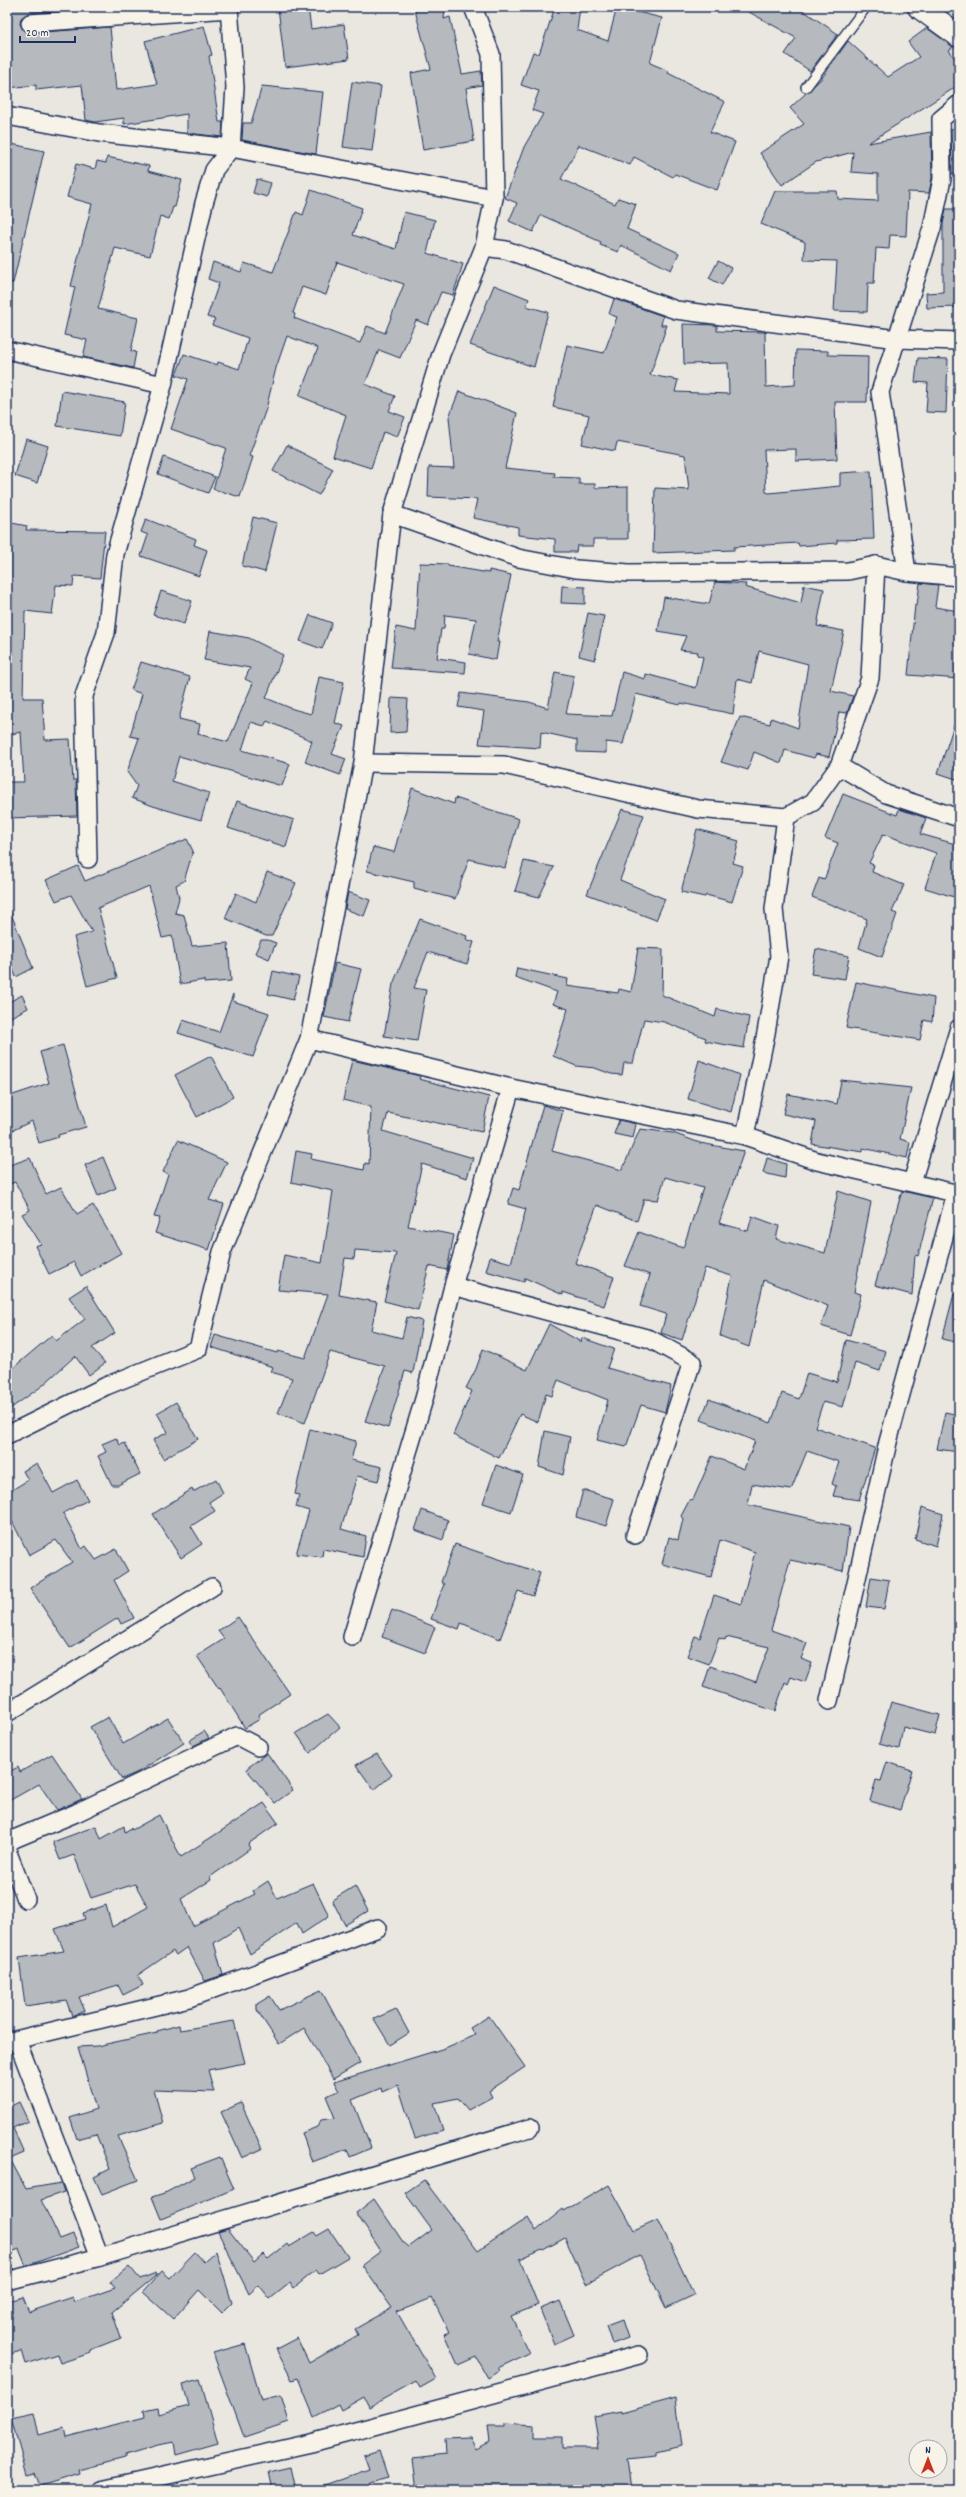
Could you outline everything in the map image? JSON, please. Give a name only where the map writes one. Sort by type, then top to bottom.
[{"type":"main road","points":[[919,7],[959,36]]},
{"type":"street","points":[[7,1435],[106,1386],[198,1349],[222,1252],[309,1039],[363,763],[392,514],[441,354],[484,247],[494,198],[491,54],[473,7]]},
{"type":"street","points":[[30,23],[229,8],[235,87],[231,148],[214,170],[204,203],[163,385],[115,554],[106,633],[84,696],[88,859]]},
{"type":"street","points":[[907,572],[880,392],[932,228],[942,179],[941,119],[959,104]]},
{"type":"street","points":[[7,116],[99,133],[231,148],[494,198]]},
{"type":"street","points":[[484,247],[506,250],[676,310],[897,339],[959,341]]},
{"type":"street","points":[[7,350],[163,385]]},
{"type":"street","points":[[392,514],[518,558],[576,569],[629,573],[848,571],[876,565],[907,572],[959,577]]},
{"type":"street","points":[[363,763],[504,765],[698,809],[786,817],[813,802],[839,766],[870,678],[876,565]]},
{"type":"street","points":[[839,766],[886,794],[959,818]]},
{"type":"street","points":[[745,1136],[766,1033],[779,956],[774,910],[786,817]]},
{"type":"street","points":[[912,1182],[959,1028]]},
{"type":"street","points":[[309,1039],[511,1088],[745,1136],[817,1161],[912,1182],[958,1194],[888,1442],[829,1701]]},
{"type":"street","points":[[352,1637],[424,1399],[453,1286],[511,1088]]},
{"type":"street","points":[[453,1286],[650,1339],[692,1362],[635,1536]]},
{"type":"street","points":[[7,1713],[212,1586]]},
{"type":"street","points":[[7,1842],[76,1813],[237,1736],[258,1747]]},
{"type":"street","points":[[7,1850],[26,1899]]},
{"type":"street","points":[[100,2257],[12,2041],[189,1998],[378,1928]]},
{"type":"street","points":[[7,2282],[100,2257],[530,2128]]},
{"type":"street","points":[[101,2490],[310,2443],[639,2355]]},
{"type":"lane","points":[[806,87],[866,7]]},
{"type":"building","points":[[7,7],[107,7],[29,13],[21,18],[20,24],[25,32],[31,33],[110,27],[116,90],[157,84],[145,41],[204,26],[212,55],[209,56],[219,122],[223,122],[222,137],[187,133],[187,114],[124,124],[124,118],[95,122],[86,120],[82,85],[36,90],[36,85],[7,88]]},
{"type":"building","points":[[278,7],[308,7],[311,29],[344,24],[349,59],[285,67]]},
{"type":"building","points":[[414,7],[445,7],[444,19],[450,17],[462,74],[481,71],[482,85],[466,88],[474,141],[423,150],[411,73],[431,69]]},
{"type":"building","points":[[555,7],[580,7],[577,30],[608,41],[617,7],[662,18],[650,63],[669,71],[668,73],[725,102],[710,132],[735,142],[717,190],[675,174],[673,177],[634,157],[630,165],[579,145],[561,179],[615,204],[618,198],[636,204],[627,229],[679,253],[671,270],[621,245],[618,252],[600,245],[601,242],[541,215],[533,232],[509,221],[517,203],[505,198],[524,147],[543,114],[532,110],[539,91],[521,85],[533,52],[539,54]]},
{"type":"building","points":[[740,7],[798,7],[838,34],[810,71],[785,54],[796,38]]},
{"type":"building","points":[[927,28],[953,47],[949,50],[959,65],[959,85],[868,143],[931,132],[932,178],[929,193],[908,192],[906,236],[890,235],[889,249],[876,248],[874,283],[868,283],[867,312],[834,311],[837,261],[804,260],[805,242],[761,224],[775,191],[837,191],[838,199],[878,201],[878,174],[851,172],[853,152],[816,162],[782,185],[760,153],[804,124],[790,108],[821,79],[848,41],[888,77],[919,57],[908,42]]},
{"type":"building","points":[[352,82],[381,86],[372,151],[343,147]]},
{"type":"building","points":[[262,86],[323,92],[316,154],[242,140],[243,123],[251,123]]},
{"type":"building","points":[[959,127],[959,174],[952,174],[951,129]]},
{"type":"building","points":[[7,143],[44,151],[13,283],[7,283]]},
{"type":"building","points":[[107,157],[149,166],[148,171],[182,180],[175,207],[173,207],[169,219],[160,216],[150,256],[115,248],[98,309],[138,318],[131,351],[136,352],[133,368],[83,357],[87,340],[64,335],[75,287],[71,286],[92,204],[67,197],[76,164],[95,169],[97,161],[106,163]]},
{"type":"building","points":[[257,179],[271,183],[267,197],[253,193]]},
{"type":"building","points":[[311,190],[362,208],[353,235],[396,249],[404,212],[435,220],[427,253],[463,264],[453,295],[441,292],[428,325],[416,320],[400,358],[379,350],[365,384],[395,396],[389,411],[405,417],[397,437],[383,432],[371,468],[333,456],[346,415],[299,396],[318,348],[287,336],[276,368],[266,409],[249,456],[253,457],[240,497],[213,489],[226,448],[171,429],[188,379],[176,375],[184,354],[217,365],[218,362],[239,369],[248,338],[212,325],[215,319],[207,317],[219,283],[208,279],[213,262],[241,272],[244,263],[273,272],[296,212],[303,215]],"holes":[[[337,262],[404,284],[385,333],[367,326],[360,343],[294,318],[295,314],[293,313],[302,287],[326,295]]]},
{"type":"building","points":[[946,209],[959,209],[959,307],[927,308],[926,293],[943,292],[943,224]]},
{"type":"building","points":[[718,261],[731,268],[722,285],[709,278]]},
{"type":"building","points":[[494,285],[529,299],[526,306],[548,312],[534,367],[470,345]]},
{"type":"building","points":[[614,299],[663,316],[661,325],[667,325],[650,375],[678,380],[675,392],[729,394],[728,363],[684,364],[683,324],[717,325],[717,331],[765,332],[766,387],[795,385],[796,350],[828,351],[828,355],[868,356],[867,402],[835,402],[837,459],[796,461],[796,449],[764,450],[766,492],[769,493],[840,486],[840,473],[871,471],[874,539],[837,540],[837,543],[799,546],[798,543],[734,547],[734,550],[653,553],[655,488],[689,490],[685,455],[617,442],[615,451],[582,444],[589,415],[553,407],[567,345],[604,353],[617,317],[609,314]]},
{"type":"building","points":[[918,358],[948,359],[946,413],[926,412],[928,383],[915,382]]},
{"type":"building","points":[[62,391],[125,402],[120,436],[57,426]]},
{"type":"building","points":[[459,391],[517,413],[505,468],[555,473],[554,477],[579,478],[579,484],[595,484],[595,488],[628,487],[628,539],[593,539],[593,546],[577,546],[576,552],[555,552],[555,539],[518,535],[518,527],[473,518],[477,499],[428,497],[429,467],[454,468],[449,417]]},
{"type":"building","points":[[26,439],[48,446],[37,483],[15,476]]},
{"type":"building","points":[[287,445],[333,469],[319,495],[273,471]]},
{"type":"building","points":[[164,457],[215,477],[208,493],[158,474]]},
{"type":"building","points":[[253,517],[277,523],[265,572],[242,566]]},
{"type":"building","points":[[146,519],[196,539],[194,545],[207,550],[199,576],[141,556],[148,535],[141,532]]},
{"type":"building","points":[[7,522],[27,526],[26,530],[105,531],[100,578],[74,576],[73,586],[56,585],[52,614],[25,611],[23,698],[42,698],[45,740],[70,739],[73,780],[76,780],[77,816],[8,818],[7,782],[24,782],[21,732],[7,735]]},
{"type":"building","points":[[420,563],[448,564],[448,566],[489,573],[489,570],[511,575],[497,642],[499,642],[496,660],[469,654],[476,619],[445,615],[444,629],[441,629],[437,658],[466,662],[465,673],[391,668],[396,627],[416,631]]},
{"type":"building","points":[[715,582],[746,584],[745,587],[801,603],[804,585],[824,589],[817,626],[844,631],[831,691],[853,696],[847,713],[839,712],[829,757],[816,754],[814,758],[785,750],[781,763],[754,752],[748,770],[721,762],[740,717],[770,724],[771,718],[798,728],[808,664],[759,651],[752,683],[737,679],[733,714],[681,703],[680,705],[636,694],[623,744],[606,742],[606,753],[577,752],[577,740],[541,732],[540,748],[479,744],[484,711],[458,707],[461,693],[529,702],[548,708],[555,672],[574,676],[566,714],[612,716],[622,672],[645,679],[646,674],[696,688],[703,657],[697,655],[698,652],[680,650],[686,636],[658,631],[664,597],[709,604]]},
{"type":"building","points":[[920,583],[938,585],[935,607],[959,611],[959,679],[908,675],[915,605],[917,605]]},
{"type":"building","points":[[562,586],[585,587],[585,604],[561,603]]},
{"type":"building","points":[[161,591],[192,601],[184,624],[153,615]]},
{"type":"building","points":[[588,613],[604,616],[595,660],[579,656]]},
{"type":"building","points":[[310,615],[332,623],[322,649],[300,641]]},
{"type":"building","points":[[210,631],[249,638],[283,655],[266,698],[293,709],[311,714],[319,677],[344,682],[335,723],[344,726],[332,754],[346,759],[340,775],[305,762],[312,741],[267,721],[264,726],[251,722],[242,750],[290,764],[282,786],[179,756],[172,781],[209,793],[201,820],[153,806],[132,798],[137,786],[127,772],[139,738],[130,736],[142,694],[131,690],[141,662],[190,677],[179,719],[200,724],[198,734],[228,742],[253,683],[245,679],[250,668],[204,660]]},
{"type":"building","points":[[391,698],[408,699],[406,732],[390,733]]},
{"type":"building","points":[[956,719],[959,719],[959,780],[938,773]]},
{"type":"building","points":[[412,788],[454,804],[455,798],[519,819],[505,868],[469,859],[455,899],[414,888],[414,882],[367,871],[373,847],[394,852]]},
{"type":"building","points":[[843,794],[897,815],[899,809],[926,818],[920,834],[959,845],[959,882],[954,897],[925,888],[936,853],[883,834],[869,863],[874,865],[872,872],[904,885],[892,912],[897,914],[882,957],[859,948],[867,919],[812,897],[819,878],[824,880],[838,843],[825,838]]},
{"type":"building","points":[[237,801],[294,820],[286,847],[228,828]]},
{"type":"building","points":[[622,809],[644,815],[620,880],[665,899],[656,920],[587,894]]},
{"type":"building","points":[[697,829],[739,841],[733,863],[743,866],[732,902],[706,895],[705,897],[681,892]]},
{"type":"building","points":[[187,839],[193,851],[184,881],[176,885],[179,898],[175,913],[184,915],[192,946],[228,943],[231,981],[204,983],[204,980],[180,984],[172,936],[162,938],[149,886],[98,908],[117,978],[87,986],[74,937],[92,932],[71,895],[56,901],[46,880],[78,866],[85,881]]},
{"type":"building","points":[[524,861],[554,867],[539,897],[515,891]]},
{"type":"building","points":[[267,872],[296,883],[272,936],[266,936],[225,918],[236,893],[256,902]]},
{"type":"building","points":[[348,892],[370,900],[364,916],[345,909]]},
{"type":"building","points":[[7,904],[33,968],[16,977],[7,955]]},
{"type":"building","points":[[420,919],[467,936],[466,939],[474,942],[467,964],[428,952],[414,988],[426,990],[417,1041],[384,1036],[393,984]]},
{"type":"building","points":[[261,940],[268,940],[276,943],[269,959],[255,953]]},
{"type":"building","points":[[638,948],[663,949],[662,995],[715,1017],[717,1009],[749,1017],[744,1048],[705,1041],[706,1038],[664,1022],[644,1019],[633,1063],[624,1063],[622,1075],[611,1074],[595,1068],[576,1066],[553,1056],[568,1009],[553,1004],[557,992],[515,977],[517,968],[568,979],[567,986],[618,993],[619,989],[631,992]]},
{"type":"building","points":[[816,949],[849,956],[845,979],[811,974]]},
{"type":"building","points":[[335,963],[361,969],[348,1022],[324,1017]]},
{"type":"building","points":[[273,971],[299,977],[293,1000],[268,994]]},
{"type":"building","points":[[856,982],[934,998],[932,1022],[924,1020],[920,1040],[846,1028]]},
{"type":"building","points":[[233,994],[233,1001],[269,1013],[253,1057],[178,1033],[183,1020],[219,1032]]},
{"type":"building","points":[[22,995],[28,1008],[7,1019],[7,1003]]},
{"type":"building","points":[[63,1045],[86,1127],[58,1135],[59,1137],[39,1143],[32,1121],[7,1133],[7,1097],[49,1083],[40,1052]]},
{"type":"building","points":[[211,1056],[233,1097],[197,1117],[175,1075]]},
{"type":"building","points":[[352,1060],[420,1076],[419,1079],[489,1097],[482,1132],[388,1113],[383,1131],[473,1158],[467,1178],[422,1164],[408,1226],[454,1235],[447,1270],[429,1266],[418,1310],[384,1301],[396,1253],[355,1250],[354,1259],[345,1258],[339,1295],[377,1302],[371,1330],[402,1338],[407,1317],[422,1321],[413,1373],[405,1371],[388,1428],[365,1421],[385,1366],[330,1352],[305,1423],[278,1413],[292,1378],[271,1372],[273,1367],[211,1347],[215,1335],[277,1353],[278,1351],[305,1358],[328,1294],[278,1290],[284,1255],[322,1263],[333,1191],[291,1182],[296,1151],[312,1154],[311,1159],[364,1170],[365,1163],[369,1164],[371,1107],[343,1100]]},
{"type":"building","points":[[699,1060],[740,1075],[731,1112],[688,1099]]},
{"type":"building","points":[[841,1080],[911,1088],[900,1139],[910,1142],[907,1158],[863,1148],[863,1152],[812,1144],[816,1121],[783,1114],[788,1094],[837,1104]]},
{"type":"building","points":[[543,1105],[563,1111],[552,1151],[622,1170],[640,1129],[673,1133],[700,1143],[744,1151],[719,1223],[748,1231],[752,1216],[779,1226],[776,1239],[825,1253],[838,1191],[871,1202],[854,1292],[861,1294],[850,1335],[821,1326],[828,1306],[764,1280],[749,1347],[720,1336],[732,1276],[705,1268],[682,1340],[661,1333],[666,1314],[640,1306],[650,1275],[625,1266],[639,1232],[683,1248],[703,1188],[665,1177],[658,1200],[644,1199],[637,1221],[597,1205],[575,1263],[614,1277],[604,1306],[563,1292],[563,1295],[525,1278],[524,1282],[486,1271],[490,1257],[511,1263],[526,1209],[508,1204],[513,1188],[519,1190]]},
{"type":"building","points":[[619,1120],[636,1124],[633,1138],[614,1134]]},
{"type":"building","points":[[178,1140],[227,1162],[209,1200],[224,1204],[209,1250],[155,1233],[160,1218],[154,1217],[168,1174],[163,1172]]},
{"type":"building","points":[[103,1157],[116,1188],[98,1196],[85,1165]]},
{"type":"building","points":[[30,1158],[46,1194],[61,1187],[77,1214],[93,1205],[121,1253],[81,1276],[74,1262],[49,1274],[35,1246],[41,1244],[22,1214],[30,1210],[15,1182],[7,1185],[7,1166]]},
{"type":"building","points":[[767,1158],[786,1164],[785,1178],[763,1173]]},
{"type":"building","points":[[902,1191],[933,1198],[918,1256],[915,1255],[912,1295],[875,1285]]},
{"type":"building","points":[[86,1286],[115,1333],[92,1348],[105,1363],[89,1375],[75,1356],[42,1386],[7,1411],[7,1373],[52,1335],[56,1341],[85,1319],[69,1297]]},
{"type":"building","points":[[954,1294],[959,1295],[959,1343],[942,1339]]},
{"type":"building","points":[[549,1324],[581,1342],[582,1338],[614,1349],[607,1368],[671,1386],[665,1412],[641,1405],[626,1447],[597,1440],[608,1400],[558,1380],[552,1396],[546,1394],[538,1422],[520,1414],[499,1458],[453,1435],[472,1391],[466,1388],[476,1369],[483,1349],[527,1370]]},
{"type":"building","points":[[846,1340],[886,1351],[880,1371],[855,1363],[843,1407],[823,1402],[815,1427],[875,1448],[859,1500],[833,1496],[836,1486],[832,1484],[839,1462],[807,1451],[791,1490],[752,1484],[748,1505],[849,1527],[843,1571],[790,1560],[771,1630],[807,1643],[801,1659],[812,1663],[805,1682],[791,1677],[788,1684],[785,1682],[775,1711],[703,1687],[710,1666],[756,1682],[769,1647],[726,1637],[725,1640],[719,1638],[709,1664],[687,1656],[695,1636],[700,1638],[714,1595],[741,1604],[755,1552],[720,1540],[711,1577],[662,1564],[669,1537],[678,1540],[683,1519],[681,1516],[690,1499],[693,1500],[712,1456],[744,1469],[755,1441],[701,1420],[709,1399],[771,1423],[782,1393],[799,1399],[807,1373],[837,1382]]},
{"type":"building","points":[[176,1402],[198,1439],[163,1459],[153,1440],[168,1432],[157,1413]]},
{"type":"building","points":[[945,1412],[959,1415],[959,1452],[937,1449]]},
{"type":"building","points":[[310,1429],[356,1441],[351,1460],[382,1467],[378,1481],[357,1476],[341,1529],[366,1536],[363,1557],[323,1549],[322,1557],[296,1554],[309,1511],[296,1507],[299,1495],[295,1494]]},
{"type":"building","points":[[545,1431],[570,1437],[563,1475],[539,1467]]},
{"type":"building","points":[[116,1438],[120,1445],[125,1443],[140,1474],[118,1485],[112,1485],[98,1456],[106,1452],[102,1444]]},
{"type":"building","points":[[37,1463],[53,1493],[77,1480],[88,1500],[63,1513],[82,1549],[86,1546],[96,1560],[116,1549],[128,1571],[114,1580],[134,1618],[121,1624],[118,1618],[70,1648],[30,1588],[72,1562],[56,1540],[29,1555],[7,1511],[7,1493],[28,1480],[23,1471]]},
{"type":"building","points":[[496,1465],[523,1475],[511,1512],[483,1503]]},
{"type":"building","points":[[216,1479],[223,1493],[209,1502],[215,1511],[191,1526],[202,1544],[181,1558],[153,1514],[192,1489],[193,1492]]},
{"type":"building","points":[[583,1490],[614,1499],[606,1526],[576,1517]]},
{"type":"building","points":[[922,1507],[943,1514],[936,1546],[915,1539]]},
{"type":"building","points":[[422,1510],[448,1520],[443,1540],[415,1530]]},
{"type":"building","points":[[455,1544],[540,1573],[533,1596],[518,1591],[500,1639],[461,1623],[459,1629],[431,1619],[444,1584],[441,1582]]},
{"type":"building","points":[[871,1577],[889,1580],[884,1609],[866,1607]]},
{"type":"building","points":[[392,1610],[435,1627],[425,1653],[382,1637]]},
{"type":"building","points":[[238,1617],[290,1694],[258,1715],[260,1719],[245,1728],[220,1688],[219,1689],[197,1656],[224,1639],[218,1631]]},
{"type":"building","points":[[891,1702],[940,1715],[935,1735],[903,1727],[899,1749],[879,1744]]},
{"type":"building","points":[[328,1714],[340,1727],[310,1753],[296,1733]]},
{"type":"building","points":[[108,1717],[123,1744],[168,1718],[184,1743],[138,1772],[122,1779],[90,1727]]},
{"type":"building","points":[[204,1731],[209,1738],[193,1746],[189,1741]]},
{"type":"building","points":[[267,1753],[293,1790],[275,1803],[246,1769]]},
{"type":"building","points":[[52,1754],[82,1799],[57,1810],[39,1784],[7,1802],[7,1773],[18,1767],[20,1772]]},
{"type":"building","points":[[377,1754],[392,1775],[374,1790],[356,1765]]},
{"type":"building","points":[[887,1762],[912,1770],[900,1810],[870,1801],[876,1780],[881,1781]]},
{"type":"building","points":[[264,1803],[278,1823],[248,1844],[250,1849],[210,1877],[211,1880],[181,1899],[193,1926],[255,1894],[253,1891],[268,1881],[277,1898],[313,1883],[329,1916],[302,1934],[297,1923],[250,1954],[238,1928],[214,1943],[223,1975],[205,1981],[187,1947],[176,1955],[173,1951],[138,1975],[143,1985],[123,1995],[118,1985],[79,1997],[85,2011],[74,2016],[72,2016],[66,2000],[25,2006],[19,1958],[64,1951],[55,1929],[85,1919],[83,1913],[106,1905],[112,1927],[148,1907],[135,1884],[91,1898],[74,1855],[60,1860],[53,1842],[96,1826],[101,1839],[124,1826],[125,1832],[131,1828],[132,1830],[159,1815],[181,1857]]},
{"type":"building","points":[[355,1886],[368,1911],[345,1925],[332,1900]]},
{"type":"building","points":[[321,1990],[360,2063],[333,2079],[304,2028],[279,2044],[257,2010],[257,2004],[270,1996],[279,2010]]},
{"type":"building","points":[[396,2009],[409,2033],[390,2045],[374,2019]]},
{"type":"building","points":[[489,2016],[525,2067],[489,2091],[492,2097],[468,2110],[458,2098],[434,2103],[443,2130],[415,2139],[398,2085],[382,2092],[381,2088],[352,2100],[371,2148],[350,2157],[347,2149],[312,2162],[302,2133],[317,2127],[321,2120],[335,2118],[326,2096],[339,2091],[334,2082],[445,2048],[475,2035],[470,2028]]},
{"type":"building","points":[[234,2021],[245,2063],[208,2070],[214,2092],[154,2090],[163,2123],[118,2136],[138,2180],[102,2194],[94,2177],[110,2169],[96,2134],[77,2139],[70,2118],[96,2109],[78,2047],[97,2046],[157,2033],[157,2031],[179,2025],[180,2030]]},
{"type":"building","points":[[19,2102],[28,2121],[13,2128],[24,2153],[10,2159],[26,2189],[61,2183],[64,2192],[41,2200],[60,2239],[73,2234],[79,2247],[26,2266],[19,2249],[7,2254],[7,2108]]},
{"type":"building","points":[[241,2103],[262,2149],[242,2158],[221,2112]]},
{"type":"building","points":[[220,2157],[234,2189],[161,2219],[152,2197],[167,2192],[195,2177],[191,2168]]},
{"type":"building","points":[[424,2180],[478,2251],[528,2217],[536,2231],[563,2209],[564,2211],[609,2185],[634,2230],[658,2219],[694,2295],[666,2308],[640,2255],[586,2284],[565,2238],[543,2250],[542,2249],[520,2259],[538,2305],[511,2316],[529,2353],[498,2368],[500,2370],[488,2378],[476,2357],[458,2365],[444,2334],[449,2332],[432,2298],[397,2312],[436,2379],[420,2388],[416,2381],[369,2407],[364,2397],[341,2410],[338,2404],[314,2417],[298,2378],[292,2380],[276,2349],[297,2338],[309,2363],[358,2335],[355,2329],[392,2308],[362,2265],[381,2251],[356,2213],[374,2199],[403,2242],[409,2247],[432,2230],[405,2193]]},
{"type":"building","points":[[228,2229],[254,2262],[263,2254],[268,2259],[287,2244],[289,2247],[314,2232],[317,2236],[329,2229],[348,2257],[319,2274],[316,2270],[294,2288],[290,2283],[270,2299],[259,2285],[249,2294],[218,2232]]},
{"type":"building","points":[[216,2251],[232,2303],[222,2313],[199,2290],[173,2319],[143,2292],[162,2271],[170,2278],[195,2252],[204,2262]]},
{"type":"building","points":[[129,2266],[140,2279],[156,2273],[157,2275],[112,2312],[121,2338],[90,2350],[91,2353],[60,2363],[57,2354],[25,2364],[21,2351],[7,2355],[7,2301],[23,2297],[29,2312],[73,2297],[75,2302],[115,2288],[110,2282]]},
{"type":"building","points":[[560,2301],[574,2335],[554,2344],[540,2309]]},
{"type":"building","points":[[622,2320],[628,2338],[612,2344],[606,2326]]},
{"type":"building","points":[[245,2344],[261,2400],[281,2395],[289,2422],[244,2437],[213,2353]]},
{"type":"building","points":[[200,2379],[218,2443],[176,2455],[174,2442],[158,2445],[125,2455],[125,2458],[79,2470],[80,2474],[40,2486],[35,2473],[27,2475],[11,2418],[34,2413],[39,2435],[64,2428],[66,2437],[145,2417],[144,2410],[158,2407],[159,2414],[189,2406],[183,2384]]},
{"type":"building","points":[[676,2398],[682,2446],[657,2452],[657,2455],[628,2458],[632,2490],[417,2490],[413,2459],[446,2455],[445,2438],[470,2437],[476,2448],[490,2441],[488,2426],[505,2426],[505,2423],[535,2425],[535,2437],[562,2437],[562,2448],[599,2448],[594,2416],[621,2411],[621,2413]]},
{"type":"building","points":[[379,2450],[388,2478],[369,2483],[371,2490],[316,2490],[316,2488],[369,2469],[364,2455]]},
{"type":"building","points":[[291,2467],[296,2490],[273,2490],[269,2472]]}]
